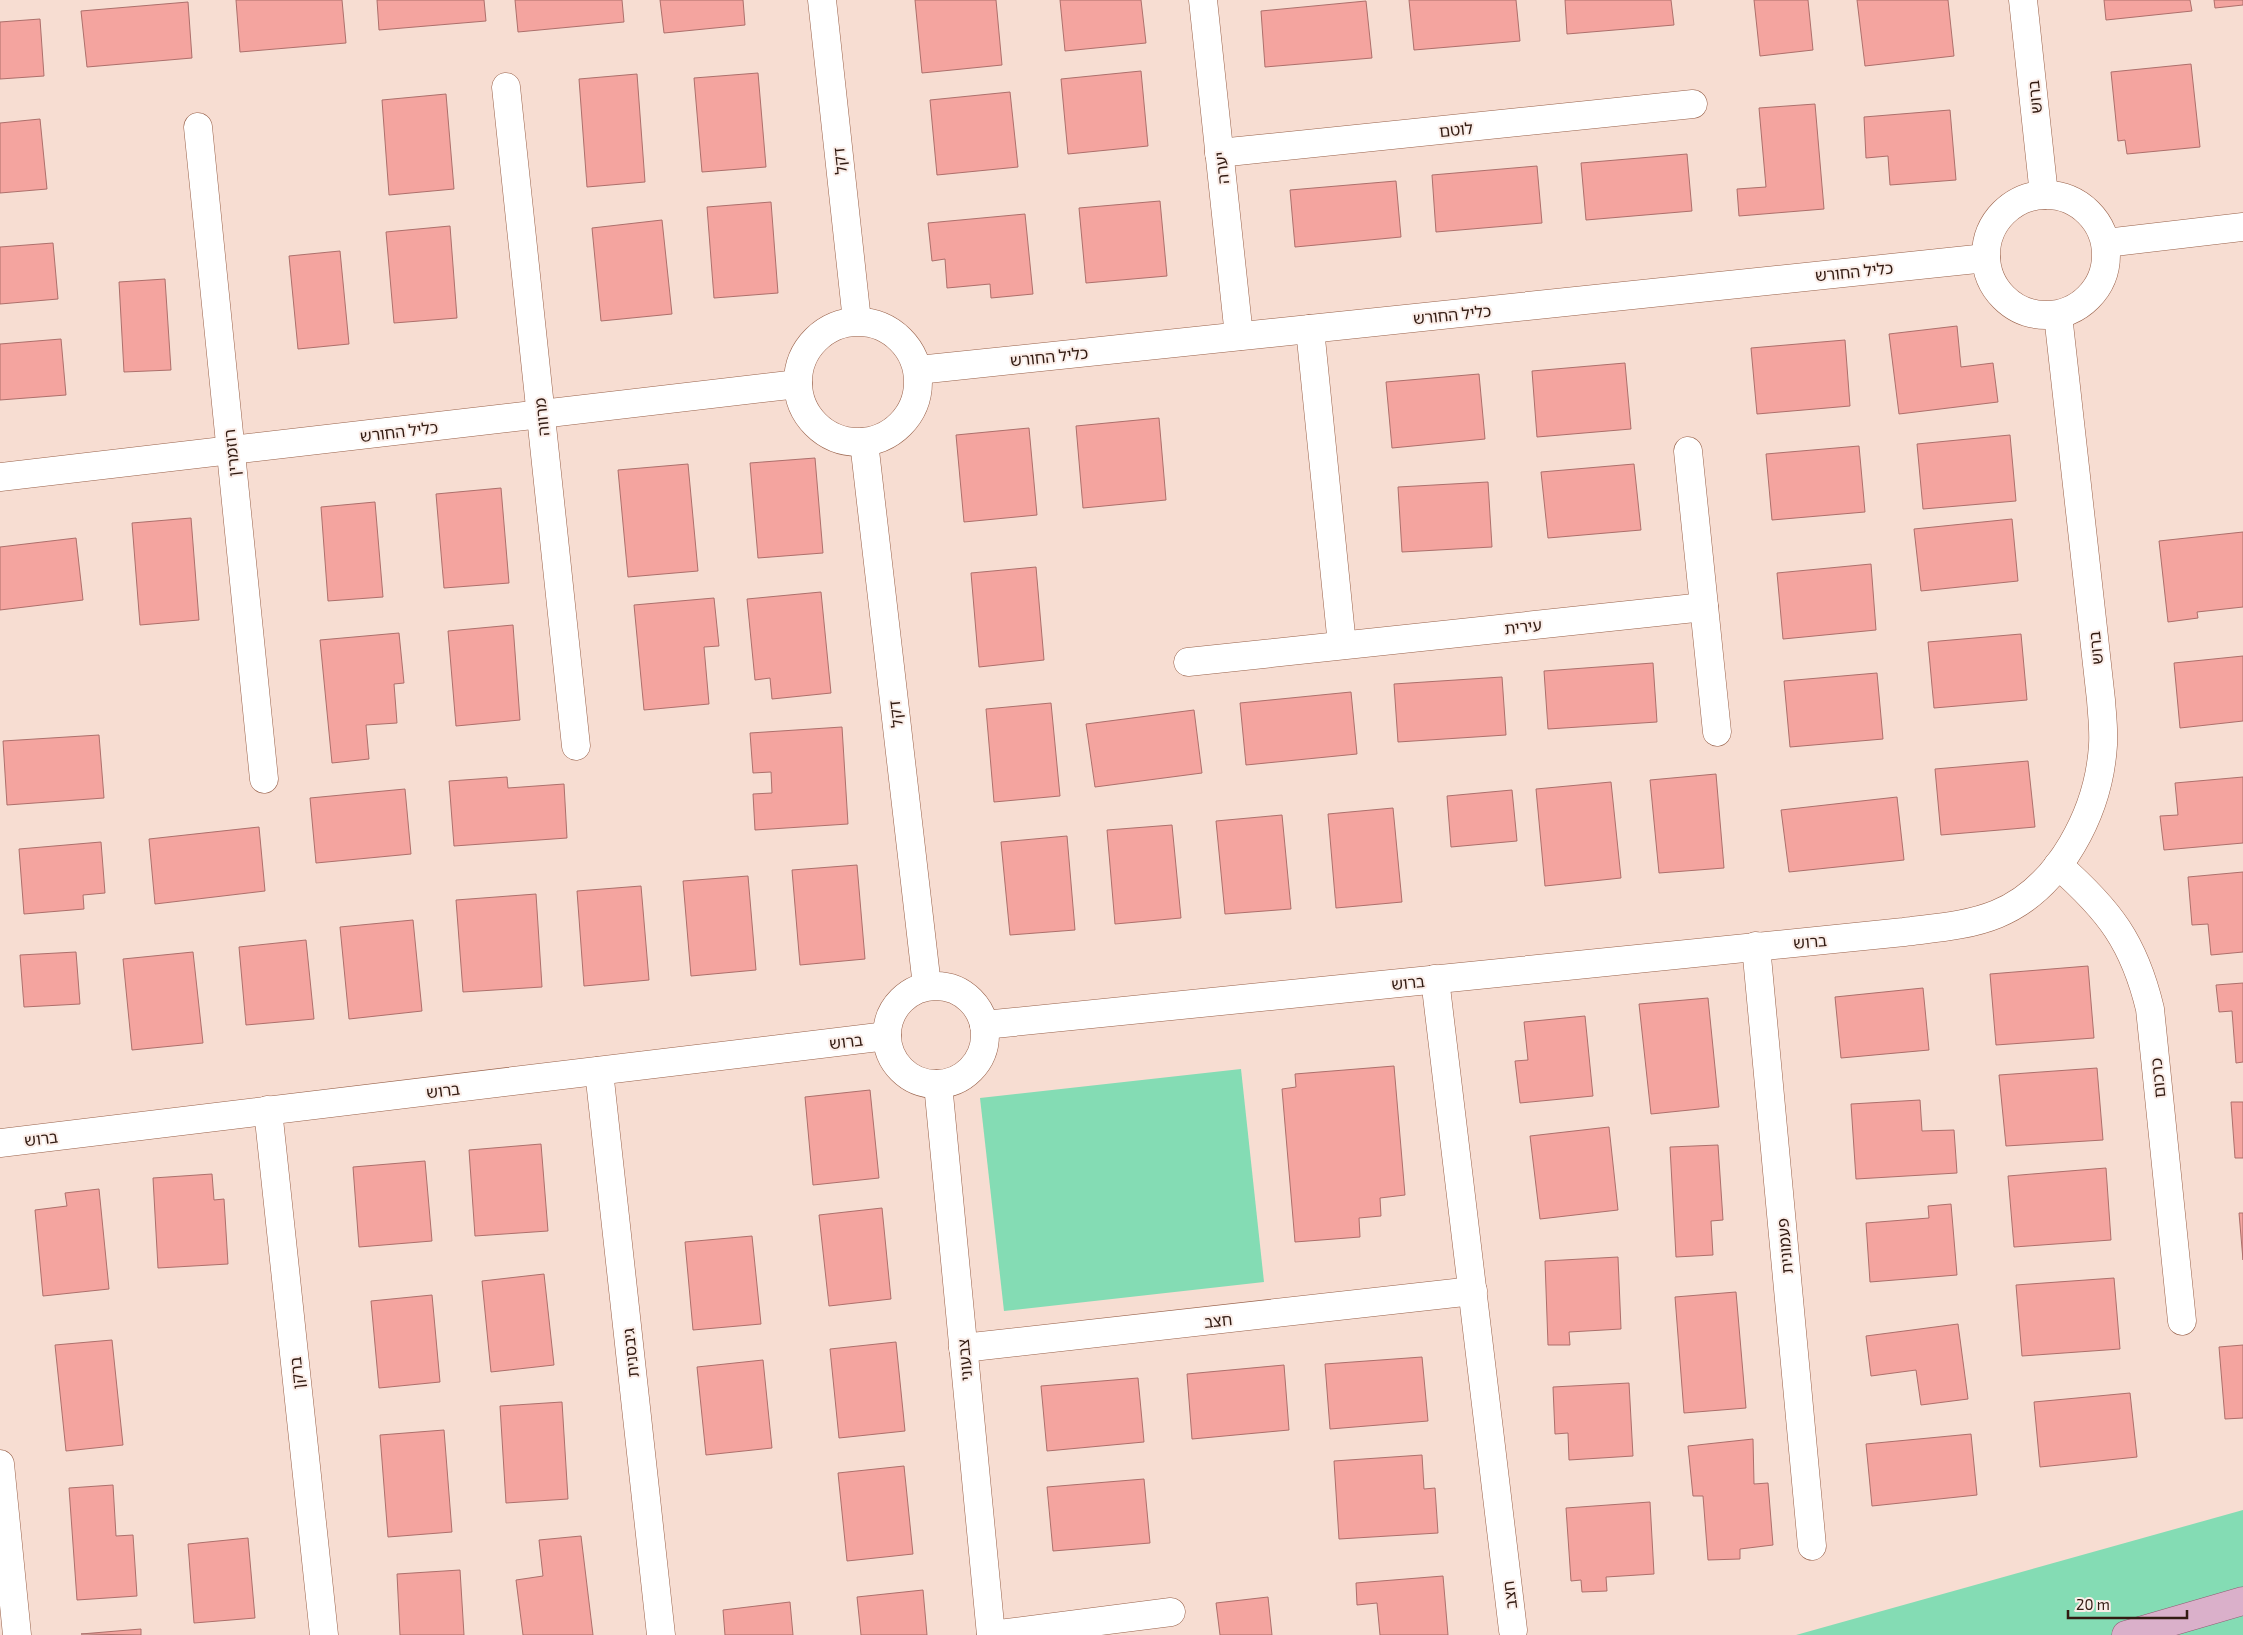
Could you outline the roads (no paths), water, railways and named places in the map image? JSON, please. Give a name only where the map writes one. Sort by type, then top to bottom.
[{"type":"main road","points":[[2126,1635],[2243,1601]]},
{"type":"street","name":"דקל","points":[[822,0],[857,321]]},
{"type":"street","name":"יערה","points":[[1203,0],[1239,336]]},
{"type":"street","name":"ברוש","points":[[2023,0],[2044,194]]},
{"type":"street","name":"מרווה","points":[[506,87],[576,746]]},
{"type":"street","name":"לוטם","points":[[1219,153],[1693,104]]},
{"type":"street","name":"רוזמרין","points":[[198,127],[264,778]]},
{"type":"street","points":[[2044,194],[2063,197],[2080,205],[2099,225],[2106,243],[2106,263],[2096,289],[2083,303],[2058,315],[2038,316],[2012,306],[1993,285],[1986,258],[1991,229],[2002,214],[2017,202],[2044,194]]},
{"type":"street","points":[[2106,243],[2243,227]]},
{"type":"street","name":"כליל החורש","points":[[918,370],[1986,258]]},
{"type":"street","name":"ברוש","points":[[984,1025],[1958,925],[1997,914],[2023,900],[2053,872],[2073,841],[2087,813],[2103,745],[2101,700],[2058,315]]},
{"type":"street","points":[[857,321],[875,324],[892,332],[906,344],[918,370],[916,399],[909,416],[888,435],[864,442],[841,440],[817,427],[802,403],[798,384],[800,365],[814,341],[829,329],[857,321]]},
{"type":"street","points":[[1310,329],[1342,646]]},
{"type":"street","name":"כליל החורש","points":[[0,477],[798,384]]},
{"type":"street","name":"דקל","points":[[864,442],[926,986]]},
{"type":"street","points":[[1688,451],[1718,732]]},
{"type":"street","name":"עירית","points":[[1188,662],[1704,607]]},
{"type":"street","name":"כרכום","points":[[2058,865],[2090,894],[2119,929],[2128,944],[2144,983],[2150,1009],[2182,1321]]},
{"type":"street","name":"פעמונית","points":[[1756,946],[1812,1546]]},
{"type":"street","name":"חצב","points":[[1435,979],[1513,1630]]},
{"type":"street","points":[[926,986],[950,987],[964,994],[975,1004],[984,1025],[985,1041],[977,1063],[961,1078],[938,1084],[922,1082],[902,1071],[893,1059],[887,1036],[891,1014],[900,1001],[912,991],[926,986]]},
{"type":"street","name":"ברוש","points":[[0,1143],[887,1036]]},
{"type":"street","name":"גיבסנית","points":[[599,1071],[661,1635]]},
{"type":"street","name":"צבעוני","points":[[938,1084],[991,1635]]},
{"type":"street","name":"ברקן","points":[[268,1110],[324,1635]]},
{"type":"street","name":"חצב","points":[[963,1348],[1473,1291]]},
{"type":"street","points":[[0,1464],[5,1565],[17,1635]]},
{"type":"street","points":[[991,1635],[1171,1612]]}]
